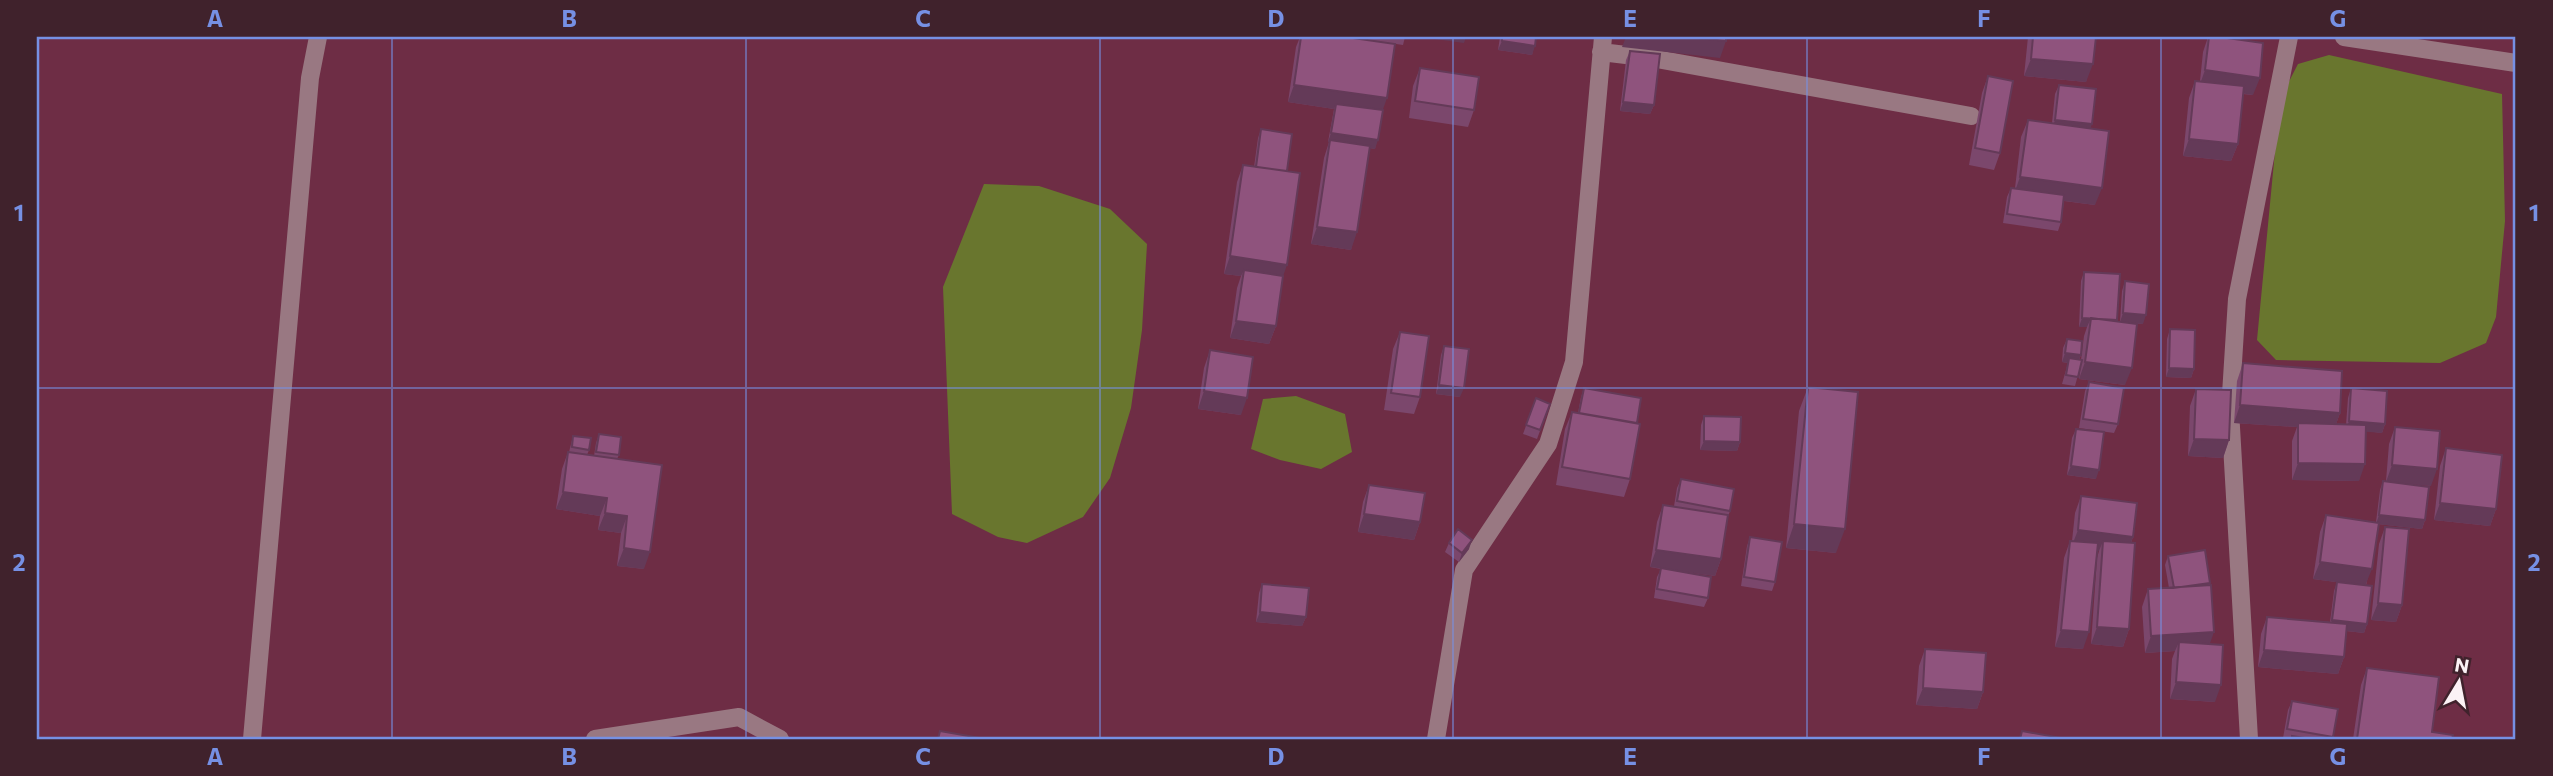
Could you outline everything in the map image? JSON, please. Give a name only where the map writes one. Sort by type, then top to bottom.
[{"type":"street","points":[[252,739],[310,78],[318,37]]},
{"type":"street","points":[[2249,739],[2230,410],[2236,299],[2289,37]]},
{"type":"street","points":[[2344,37],[2516,63]]},
{"type":"street","points":[[1436,739],[1464,570],[1548,444],[1574,362],[1602,44],[1664,60],[1971,116]]},
{"type":"street","points":[[595,739],[739,717],[780,739]]},
{"type":"shaded area","points":[[2329,55],[2502,94],[2505,221],[2496,317],[2486,343],[2440,363],[2276,360],[2257,340],[2280,99],[2298,64]]},
{"type":"shaded area","points":[[984,184],[1039,186],[1110,209],[1147,244],[1142,330],[1131,408],[1110,478],[1083,517],[1027,543],[998,537],[952,514],[943,287]]},
{"type":"shaded area","points":[[1296,396],[1345,414],[1352,452],[1321,469],[1280,460],[1251,449],[1263,399]]},
{"type":"building","points":[[1301,37],[1346,37],[1395,44],[1387,98],[1294,85]]},
{"type":"building","points":[[1502,37],[1536,37],[1535,46],[1502,41]]},
{"type":"building","points":[[1689,37],[1726,37],[1726,41]]},
{"type":"building","points":[[2033,37],[2096,37],[2093,64],[2031,59]]},
{"type":"building","points":[[2209,37],[2263,43],[2260,78],[2205,70]]},
{"type":"building","points":[[1630,51],[1660,54],[1654,105],[1623,102]]},
{"type":"building","points":[[1420,68],[1479,77],[1474,110],[1415,101]]},
{"type":"building","points":[[1988,76],[2013,81],[2000,153],[1975,148]]},
{"type":"building","points":[[2195,81],[2244,86],[2238,144],[2189,139]]},
{"type":"building","points":[[2059,85],[2096,89],[2092,124],[2055,120]]},
{"type":"building","points":[[1336,104],[1383,110],[1378,140],[1331,133]]},
{"type":"building","points":[[2028,120],[2109,131],[2102,188],[2020,177]]},
{"type":"building","points":[[1261,129],[1292,134],[1287,171],[1256,167]]},
{"type":"building","points":[[1330,140],[1370,146],[1357,232],[1317,227]]},
{"type":"building","points":[[1243,165],[1300,173],[1287,265],[1230,256]]},
{"type":"building","points":[[2011,188],[2064,195],[2061,222],[2007,214]]},
{"type":"building","points":[[1244,270],[1283,276],[1276,326],[1236,321]]},
{"type":"building","points":[[2084,272],[2120,274],[2117,320],[2082,318]]},
{"type":"building","points":[[2125,281],[2149,284],[2146,315],[2123,313]]},
{"type":"building","points":[[2091,318],[2137,324],[2132,368],[2085,362]]},
{"type":"building","points":[[2170,329],[2195,330],[2194,369],[2169,368]]},
{"type":"building","points":[[1400,332],[1429,336],[1420,397],[1391,393]]},
{"type":"building","points":[[2067,339],[2082,341],[2081,355],[2065,353]]},
{"type":"building","points":[[1444,346],[1469,349],[1464,388],[1439,385]]},
{"type":"building","points":[[1210,350],[1253,357],[1247,398],[1204,391]]},
{"type":"building","points":[[2069,358],[2082,360],[2078,377],[2066,375]]},
{"type":"building","points":[[2243,363],[2342,371],[2340,413],[2240,405]]},
{"type":"building","points":[[2089,382],[2124,388],[2118,424],[2083,419]]},
{"type":"building","points":[[1808,387],[1858,392],[1845,529],[1794,524]]},
{"type":"building","points":[[1584,388],[1641,398],[1637,423],[1579,413]]},
{"type":"building","points":[[2351,388],[2387,391],[2385,424],[2349,421]]},
{"type":"building","points":[[2196,389],[2231,390],[2229,440],[2194,439]]},
{"type":"building","points":[[1536,398],[1550,404],[1540,430],[1526,425]]},
{"type":"building","points":[[1572,412],[1640,424],[1630,479],[1562,467]]},
{"type":"building","points":[[1704,416],[1741,417],[1740,442],[1704,441]]},
{"type":"building","points":[[2298,423],[2366,425],[2365,464],[2298,463]]},
{"type":"building","points":[[2395,427],[2440,431],[2437,469],[2392,465]]},
{"type":"building","points":[[2076,429],[2104,432],[2099,470],[2071,466]]},
{"type":"building","points":[[599,434],[621,437],[619,455],[596,452]]},
{"type":"building","points":[[573,436],[591,438],[589,450],[572,447]]},
{"type":"building","points":[[2446,448],[2502,455],[2496,509],[2440,503]]},
{"type":"building","points":[[568,452],[662,465],[650,552],[624,548],[627,516],[605,513],[607,498],[563,492]]},
{"type":"building","points":[[1681,479],[1734,489],[1730,511],[1677,501]]},
{"type":"building","points":[[2383,481],[2429,487],[2425,520],[2379,515]]},
{"type":"building","points":[[1369,485],[1425,493],[1420,522],[1364,514]]},
{"type":"building","points":[[2081,496],[2137,503],[2133,537],[2078,530]]},
{"type":"building","points":[[1663,505],[1728,515],[1721,559],[1656,550]]},
{"type":"building","points":[[2326,515],[2379,523],[2372,569],[2320,562]]},
{"type":"building","points":[[2385,527],[2409,529],[2402,605],[2378,603]]},
{"type":"building","points":[[1458,529],[1472,540],[1462,553],[1449,543]]},
{"type":"building","points":[[1750,537],[1782,542],[1775,582],[1744,577]]},
{"type":"building","points":[[2070,541],[2098,543],[2089,632],[2061,630]]},
{"type":"building","points":[[2103,541],[2135,543],[2129,629],[2097,627]]},
{"type":"building","points":[[2205,550],[2210,583],[2174,588],[2168,556]]},
{"type":"building","points":[[1661,568],[1711,577],[1708,598],[1657,589]]},
{"type":"building","points":[[2337,582],[2372,586],[2367,624],[2332,620]]},
{"type":"building","points":[[1262,584],[1309,588],[1306,617],[1260,612]]},
{"type":"building","points":[[2211,585],[2214,632],[2151,636],[2148,589]]},
{"type":"building","points":[[2267,617],[2347,624],[2344,657],[2264,650]]},
{"type":"building","points":[[2179,642],[2223,645],[2221,685],[2176,682]]},
{"type":"building","points":[[1925,649],[1986,653],[1983,692],[1923,688]]},
{"type":"building","points":[[2367,668],[2439,677],[2432,732],[2453,735],[2452,739],[2357,739]]},
{"type":"building","points":[[2292,701],[2338,709],[2333,737],[2287,729]]},
{"type":"building","points":[[940,731],[986,739],[938,739]]},
{"type":"building","points":[[2022,731],[2067,739],[2020,739]]}]
